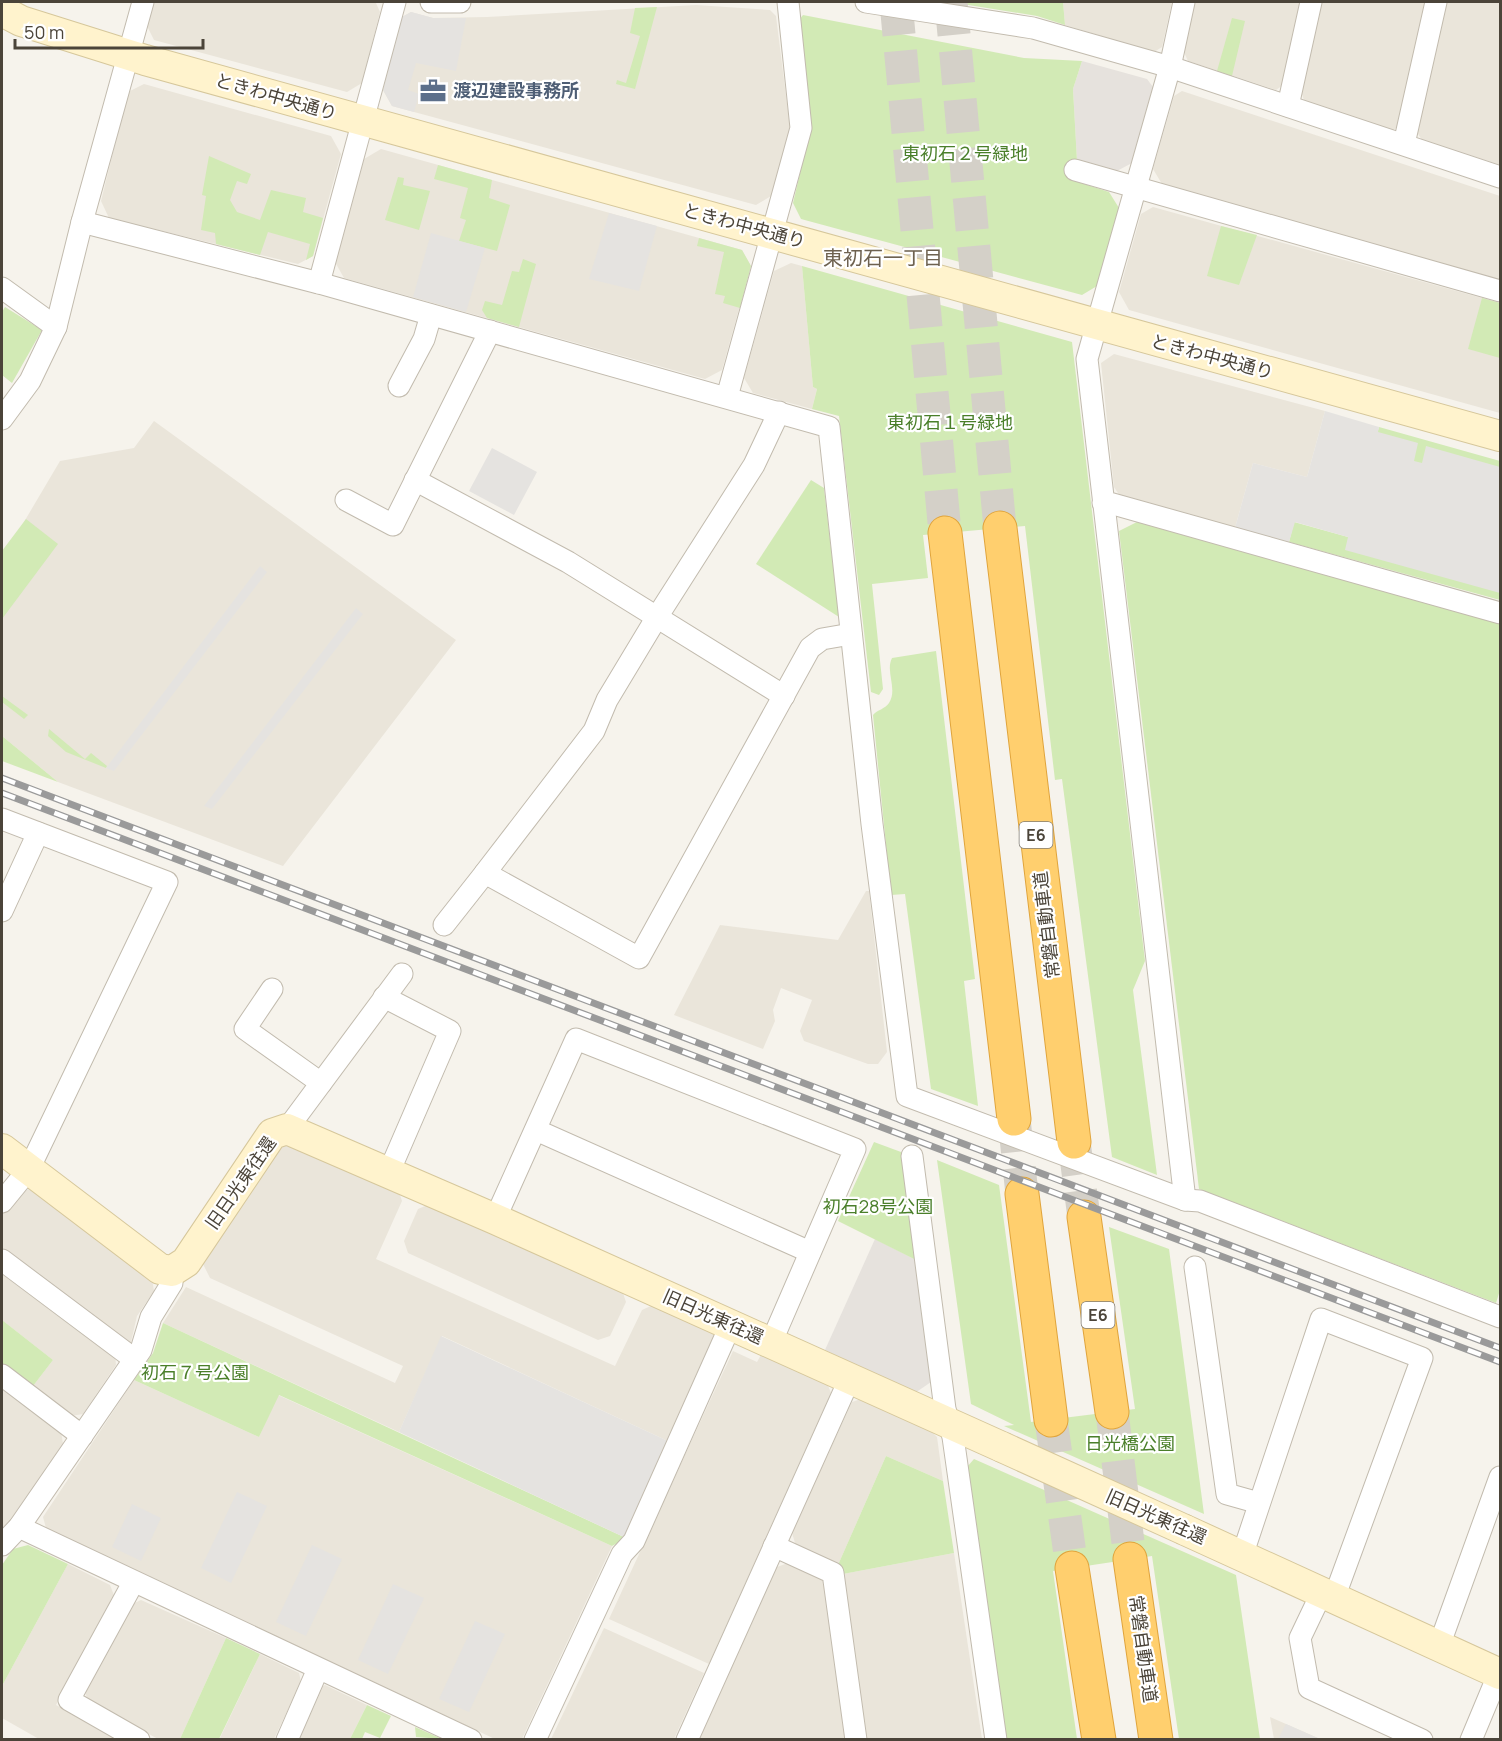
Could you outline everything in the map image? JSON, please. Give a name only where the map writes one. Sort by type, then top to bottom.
[{"type":"highway","name":"常磐自動車道","points":[[1000,528],[1074,1142]]},
{"type":"highway","points":[[945,533],[1014,1119]]},
{"type":"highway","points":[[1022,1194],[1051,1420]]},
{"type":"highway","name":"E6","points":[[1084,1217],[1112,1412]]},
{"type":"highway","name":"常磐自動車道","points":[[1130,1559],[1156,1740]]},
{"type":"highway","points":[[1072,1568],[1099,1740]]},
{"type":"street","points":[[2,419],[30,381],[56,327],[82,222],[143,2]]},
{"type":"street","points":[[320,283],[395,2]]},
{"type":"street","points":[[431,2],[460,2]]},
{"type":"street","points":[[726,396],[801,128],[788,2]]},
{"type":"street","points":[[867,2],[1033,28],[1170,67],[1500,177]]},
{"type":"street","points":[[1184,2],[1170,67],[1087,359],[1185,1200]]},
{"type":"street","points":[[1288,106],[1311,2]]},
{"type":"street","points":[[1404,144],[1436,2]]},
{"type":"street","name":"ときわ中央通り","points":[[2,11],[21,21],[127,54],[1500,436]]},
{"type":"street","points":[[1075,170],[1135,189],[1500,291]]},
{"type":"street","points":[[82,222],[320,283],[829,427],[851,634],[907,1096],[1185,1200],[1200,1201],[1500,1317]]},
{"type":"street","points":[[2,288],[56,327]]},
{"type":"street","points":[[399,386],[424,339],[431,315]]},
{"type":"street","points":[[346,500],[393,525],[490,331]]},
{"type":"street","points":[[444,925],[594,731],[607,700],[657,616],[754,465],[779,412]]},
{"type":"street","points":[[415,480],[568,562],[784,696]]},
{"type":"street","points":[[1103,503],[1500,613]]},
{"type":"street","points":[[485,873],[639,958],[810,648],[822,639],[851,634]]},
{"type":"street","points":[[2,819],[167,882],[28,1169],[2,1202]]},
{"type":"street","points":[[2,911],[38,833]]},
{"type":"street","points":[[287,1129],[402,974]]},
{"type":"street","points":[[272,989],[245,1029],[321,1083]]},
{"type":"street","points":[[384,998],[450,1031],[389,1172]]},
{"type":"street","points":[[495,1219],[576,1039],[855,1149],[771,1343]]},
{"type":"street","name":"旧日光東往還","points":[[172,1271],[189,1258],[273,1134],[280,1129],[287,1129],[731,1324],[1500,1673]]},
{"type":"street","points":[[536,1130],[810,1252]]},
{"type":"street","points":[[2,1149],[160,1269],[172,1271],[172,1283],[151,1317],[141,1350],[19,1527],[2,1545]]},
{"type":"street","points":[[912,1156],[945,1409],[950,1424],[996,1740]]},
{"type":"street","points":[[2,1260],[134,1359]]},
{"type":"street","points":[[1195,1267],[1227,1494],[1259,1503]]},
{"type":"street","points":[[1242,1556],[1321,1319],[1422,1358],[1328,1595],[1300,1638],[1309,1688],[1422,1740]]},
{"type":"street","points":[[535,1740],[622,1554],[634,1541],[731,1324]]},
{"type":"street","points":[[2,1375],[82,1436]]},
{"type":"street","points":[[687,1740],[850,1378]]},
{"type":"street","points":[[1439,1646],[1500,1478]]},
{"type":"street","points":[[19,1527],[133,1583],[471,1740]]},
{"type":"street","points":[[774,1546],[833,1573],[856,1740]]},
{"type":"street","points":[[133,1583],[69,1700],[139,1740]]},
{"type":"street","points":[[287,1740],[318,1669]]},
{"type":"street","points":[[1470,1740],[1500,1673]]},
{"type":"shaded area","points":[[154,2],[369,2],[376,3],[380,12],[362,83],[347,92],[154,40],[147,26]]},
{"type":"shaded area","points":[[1063,2],[1172,2],[1162,47],[1154,52],[1065,25]]},
{"type":"shaded area","points":[[1194,2],[1302,2],[1283,85],[1276,90],[1188,61],[1183,50]]},
{"type":"shaded area","points":[[1319,2],[1429,2],[1401,125],[1393,130],[1304,100],[1300,89]]},
{"type":"shaded area","points":[[1445,2],[1500,2],[1500,165],[1422,140],[1416,131]]},
{"type":"shaded area","points":[[696,5],[770,10],[776,16],[790,128],[771,196],[756,205],[392,106],[383,90],[402,17],[411,12],[433,18],[487,17]]},
{"type":"shaded area","points":[[411,12],[433,18],[466,18],[456,71],[416,63],[408,90],[419,94],[414,112],[392,106],[383,90],[402,17]]},
{"type":"shaded area","points":[[1082,61],[1147,79],[1153,87],[1132,163],[1115,172],[1077,161],[1073,89]]},
{"type":"shaded area","points":[[144,84],[331,136],[341,154],[313,256],[298,264],[109,218],[101,201],[128,92]]},
{"type":"shaded area","points":[[1182,91],[1500,196],[1500,280],[1162,184],[1153,169],[1174,96]]},
{"type":"shaded area","points":[[381,149],[742,250],[751,266],[722,370],[705,379],[344,278],[335,262],[364,159]]},
{"type":"shaded area","points":[[1153,207],[1500,303],[1500,413],[1129,310],[1119,292],[1141,214]]},
{"type":"shaded area","points":[[609,213],[657,226],[639,291],[589,279]]},
{"type":"shaded area","points":[[431,233],[485,248],[466,312],[413,297]]},
{"type":"shaded area","points":[[791,263],[802,266],[813,387],[817,389],[812,409],[753,393],[744,378],[774,271]]},
{"type":"shaded area","points":[[1114,354],[1325,411],[1307,477],[1253,463],[1235,528],[1120,496],[1114,487],[1101,363]]},
{"type":"shaded area","points":[[1325,411],[1379,427],[1378,432],[1418,443],[1414,461],[1422,463],[1426,446],[1500,467],[1500,593],[1345,550],[1348,537],[1295,522],[1289,542],[1235,528],[1253,463],[1307,477]]},
{"type":"shaded area","points":[[154,421],[456,640],[283,866],[58,782],[2,736],[2,551],[21,527],[60,461],[134,448]]},
{"type":"shaded area","points":[[492,448],[537,472],[514,515],[469,491]]},
{"type":"shaded area","points":[[260,566],[267,572],[114,771],[106,768]]},
{"type":"shaded area","points":[[356,608],[363,614],[212,809],[204,806]]},
{"type":"shaded area","points":[[866,891],[869,891],[887,1052],[878,1064],[868,1064],[804,1041],[800,1031],[812,1000],[781,988],[773,1010],[775,1021],[763,1049],[674,1015],[720,925],[838,940]]},
{"type":"shaded area","points":[[289,1143],[399,1192],[402,1201],[376,1259],[615,1366],[642,1310],[653,1305],[719,1334],[670,1442],[442,1336],[399,1432],[163,1323],[186,1287],[395,1383],[403,1366],[210,1278],[202,1262],[283,1144]]},
{"type":"shaded area","points":[[30,1189],[152,1279],[154,1291],[137,1316],[131,1342],[124,1343],[2,1251],[2,1213],[20,1191]]},
{"type":"shaded area","points":[[430,1204],[622,1290],[626,1302],[610,1336],[598,1340],[408,1253],[404,1241],[418,1209]]},
{"type":"shaded area","points":[[875,1239],[916,1260],[931,1382],[915,1393],[825,1350]]},
{"type":"shaded area","points":[[2,1270],[115,1354],[116,1365],[83,1414],[71,1416],[33,1386],[53,1360],[2,1320]]},
{"type":"shaded area","points":[[441,1336],[670,1442],[626,1538],[399,1432]]},
{"type":"shaded area","points":[[733,1351],[757,1362],[762,1353],[827,1383],[831,1393],[709,1664],[609,1619]]},
{"type":"shaded area","points":[[134,1380],[259,1437],[278,1395],[612,1546],[522,1739],[497,1740],[46,1528],[43,1517]]},
{"type":"shaded area","points":[[2,1386],[61,1431],[63,1444],[18,1513],[2,1531]]},
{"type":"shaded area","points":[[861,1399],[931,1431],[937,1437],[943,1481],[886,1456],[838,1565],[796,1546],[792,1533],[852,1402]]},
{"type":"shaded area","points":[[237,1492],[267,1506],[231,1583],[201,1568]]},
{"type":"shaded area","points":[[132,1504],[161,1518],[141,1561],[112,1547]]},
{"type":"shaded area","points":[[312,1545],[342,1559],[306,1636],[276,1622]]},
{"type":"shaded area","points":[[954,1553],[982,1739],[866,1739],[843,1574]]},
{"type":"shaded area","points":[[788,1563],[824,1580],[847,1739],[699,1740],[777,1567]]},
{"type":"shaded area","points":[[68,1564],[110,1585],[115,1598],[56,1705],[118,1739],[39,1739],[2,1718],[2,1686]]},
{"type":"shaded area","points":[[393,1584],[424,1598],[388,1674],[358,1660]]},
{"type":"shaded area","points":[[141,1600],[226,1638],[180,1739],[158,1739],[88,1701],[84,1689],[130,1605]]},
{"type":"shaded area","points":[[475,1621],[505,1634],[469,1712],[439,1699]]},
{"type":"shaded area","points":[[604,1628],[704,1673],[674,1739],[551,1739]]},
{"type":"shaded area","points":[[260,1654],[299,1673],[301,1682],[274,1739],[219,1740]]},
{"type":"shaded area","points":[[325,1685],[367,1705],[350,1739],[297,1740],[321,1687]]},
{"type":"shaded area","points":[[1270,1717],[1286,1724],[1320,1739],[1274,1739]]},
{"type":"shaded area","points":[[1286,1724],[1320,1739],[1278,1739]]},
{"type":"green space","points":[[950,2],[1063,2],[1065,25],[1037,16]]},
{"type":"green space","points":[[657,7],[635,89],[616,84],[617,80],[626,83],[640,36],[630,33],[635,8]]},
{"type":"green space","name":"東初石２号緑地","points":[[803,15],[1024,58],[1082,61],[1073,89],[1077,161],[1072,180],[1109,192],[1119,208],[1097,286],[1082,295],[801,219],[793,203],[810,131],[799,20]]},
{"type":"green space","points":[[1232,18],[1245,21],[1232,76],[1217,71]]},
{"type":"green space","points":[[209,156],[251,174],[247,184],[237,181],[230,200],[237,212],[260,220],[271,190],[306,198],[303,212],[323,218],[313,256],[306,260],[310,244],[268,232],[260,255],[216,244],[215,233],[201,230],[206,196],[202,195]]},
{"type":"green space","points":[[438,165],[492,180],[489,198],[510,205],[497,251],[459,241],[466,220],[460,218],[468,188],[434,179]]},
{"type":"green space","points":[[398,177],[404,178],[403,185],[430,191],[419,230],[385,220]]},
{"type":"green space","points":[[1221,226],[1257,235],[1239,285],[1207,276]]},
{"type":"green space","points":[[699,238],[742,250],[751,266],[740,308],[723,303],[725,296],[715,294],[724,252],[697,246]]},
{"type":"green space","points":[[523,259],[536,264],[519,327],[487,318],[482,310],[485,301],[502,305],[512,271],[519,272]]},
{"type":"green space","name":"東初石１号緑地","points":[[802,266],[1072,342],[1145,961],[1133,990],[1157,1175],[1112,1157],[1062,779],[1055,780],[1025,526],[923,535],[928,578],[872,584],[883,689],[879,695],[871,692],[839,416],[812,409],[817,389],[813,387]]},
{"type":"green space","points":[[1482,298],[1500,303],[1500,358],[1468,349]]},
{"type":"green space","points":[[5,307],[42,330],[12,383],[2,375],[2,312]]},
{"type":"green space","points":[[1379,427],[1500,461],[1500,600],[1289,542],[1294,522],[1348,537]]},
{"type":"green space","points":[[811,480],[824,488],[839,617],[756,564]]},
{"type":"green space","points":[[26,519],[58,544],[2,619],[2,551]]},
{"type":"green space","points":[[1137,522],[1500,624],[1500,1290],[1496,1303],[1199,1189],[1119,531]]},
{"type":"green space","points":[[936,651],[975,979],[964,981],[978,1106],[931,1089],[905,894],[891,895],[873,715],[887,705],[891,698],[890,663],[892,658]]},
{"type":"green space","points":[[2,696],[28,715],[24,719],[2,702]]},
{"type":"green space","points":[[49,729],[85,759],[91,753],[107,766],[106,768],[66,752],[48,736]]},
{"type":"green space","points":[[2,736],[58,782],[2,761]]},
{"type":"green space","name":"初石28号公園","points":[[874,1142],[901,1152],[916,1260],[838,1221]]},
{"type":"green space","name":"日光橋公園","points":[[937,1160],[999,1185],[1031,1422],[1135,1409],[1109,1227],[1169,1249],[1204,1514],[1004,1426],[1014,1425],[971,1404]]},
{"type":"green space","points":[[2,1320],[53,1360],[33,1386],[2,1363]]},
{"type":"green space","name":"初石７号公園","points":[[163,1323],[626,1538],[612,1546],[279,1395],[259,1437],[134,1380],[153,1353]]},
{"type":"green space","points":[[886,1456],[943,1481],[954,1553],[843,1574],[841,1566],[838,1565]]},
{"type":"green space","points":[[974,1459],[1236,1575],[1260,1739],[1179,1739],[1152,1556],[1053,1571],[1077,1739],[1004,1739],[967,1467]]},
{"type":"green space","points":[[28,1545],[68,1564],[2,1686],[2,1565],[13,1549]]},
{"type":"green space","points":[[226,1638],[260,1654],[219,1739],[180,1739]]},
{"type":"green space","points":[[367,1705],[391,1716],[380,1738],[365,1732],[362,1739],[350,1739]]},
{"type":"green space","points":[[415,1727],[442,1739],[416,1737]]},
{"type":"tunnel","points":[[896,2],[945,533]]},
{"type":"tunnel","points":[[951,2],[1000,528]]},
{"type":"tunnel","points":[[1014,1119],[1022,1194]]},
{"type":"tunnel","points":[[1074,1142],[1084,1217]]},
{"type":"tunnel","points":[[1112,1412],[1130,1559]]},
{"type":"tunnel","points":[[1051,1420],[1072,1568]]},
{"type":"railway","points":[[2,778],[1500,1348]]},
{"type":"railway","points":[[2,793],[1500,1362]]},
{"type":"place","name":"渡辺建設事務所","points":[[433,91]]},
{"type":"district","name":"東初石一丁目","points":[[883,258]]}]
